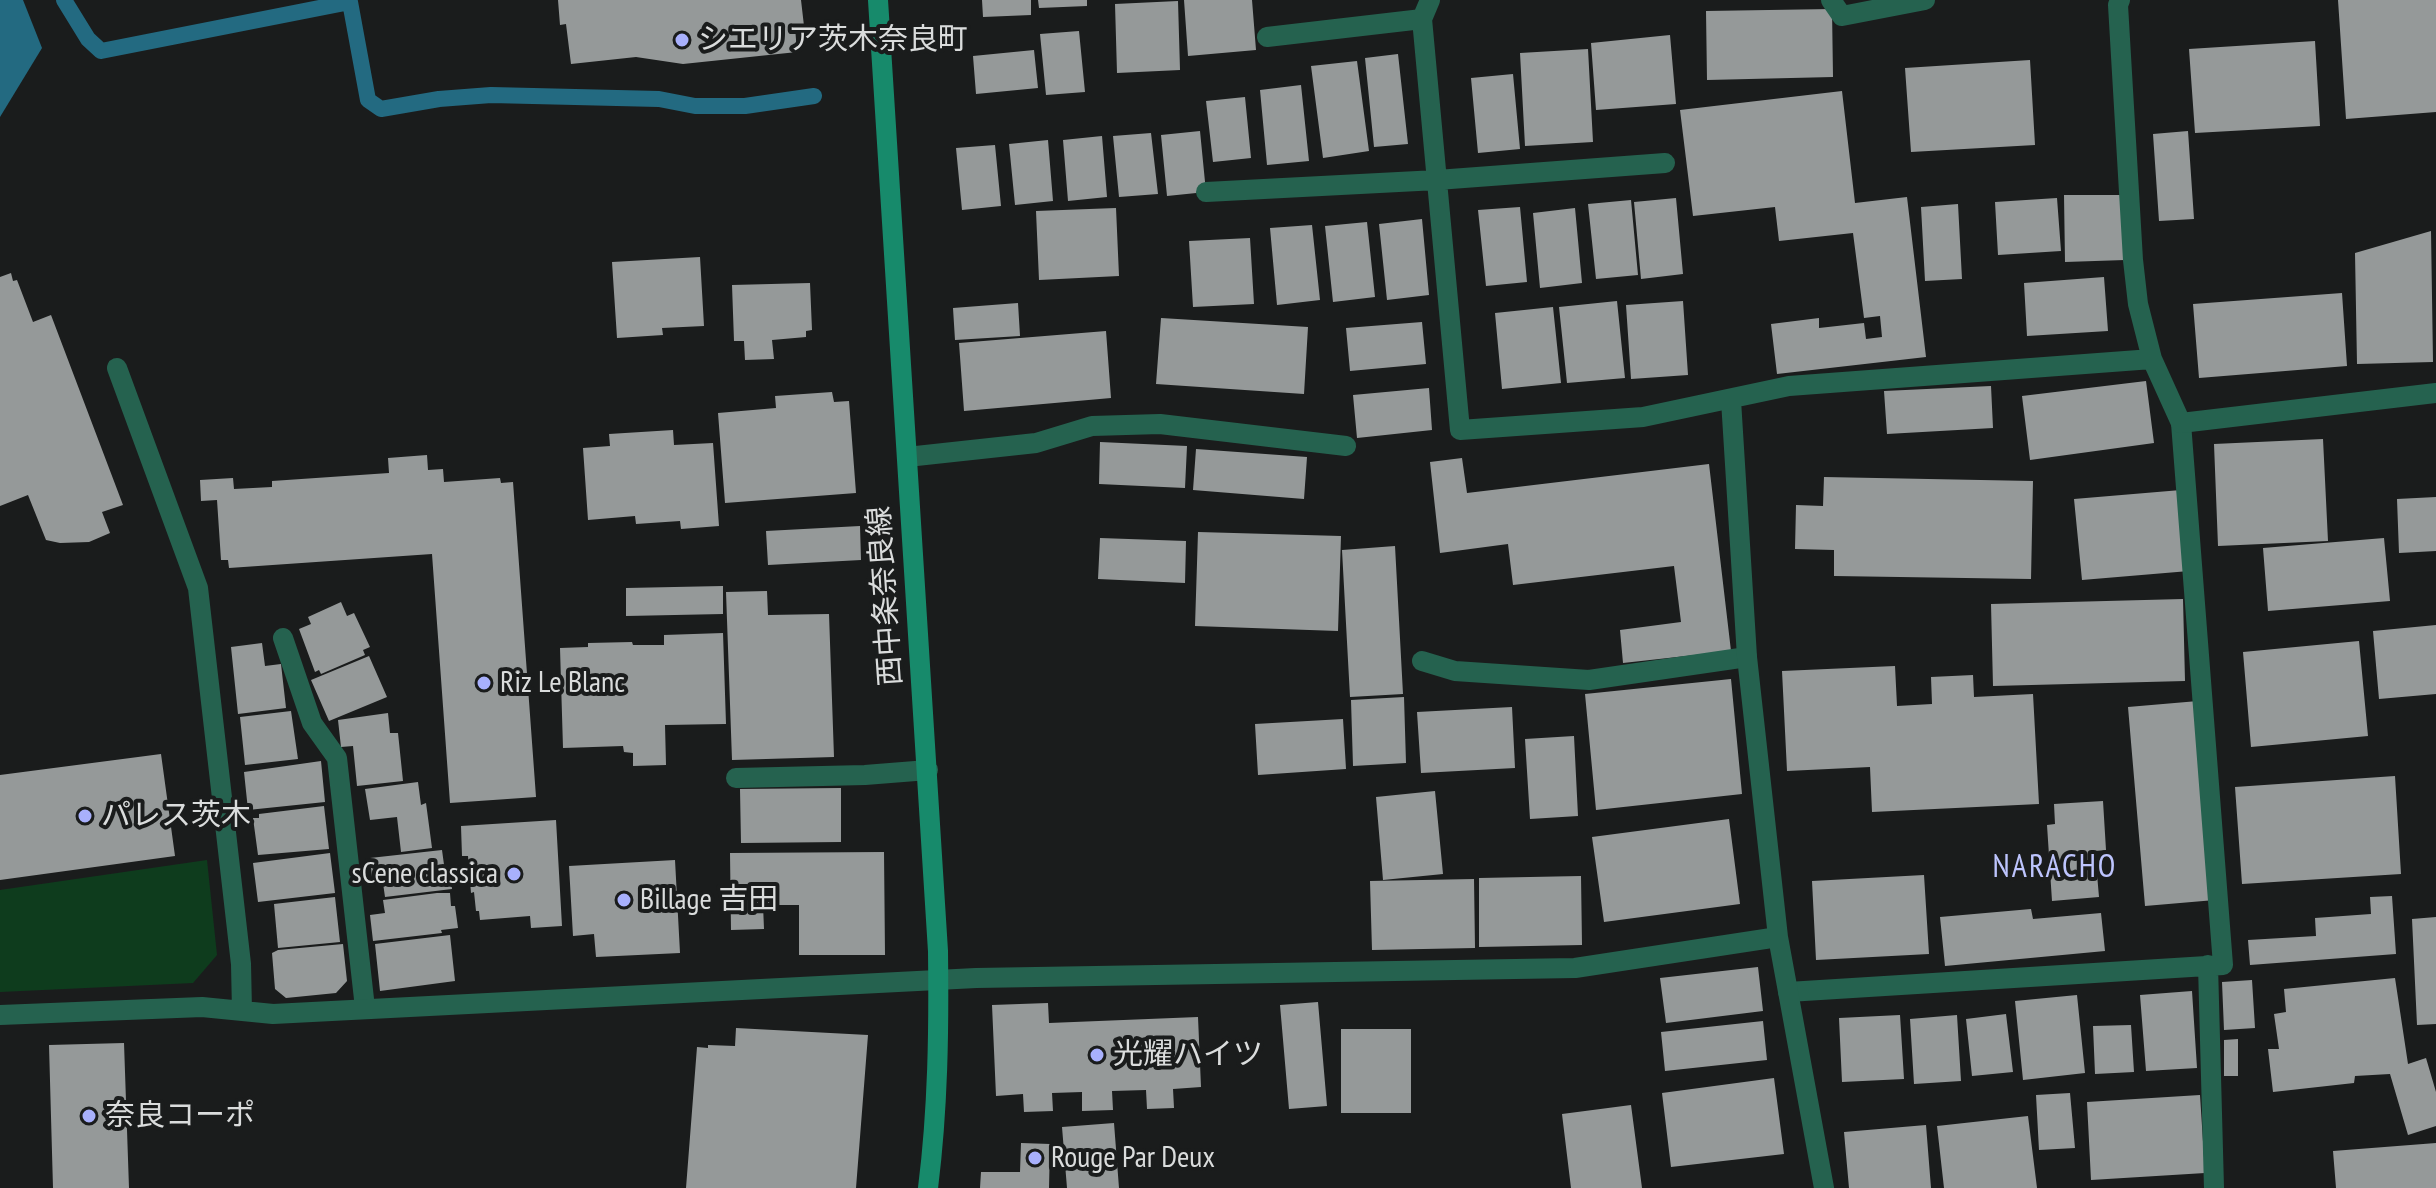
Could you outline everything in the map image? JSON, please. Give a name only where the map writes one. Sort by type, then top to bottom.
[{"type":"street","name":"西中条奈良線","points":[[878,0],[928,770],[938,981],[934,1140],[928,1188]]},
{"type":"street","points":[[1831,0],[1842,16],[1925,0]]},
{"type":"street","points":[[1788,992],[2223,965],[2181,423],[2152,359],[2138,304],[2120,0]]},
{"type":"street","points":[[1267,37],[1426,10],[1437,180],[1460,430],[1643,417],[1789,386],[2152,359]]},
{"type":"street","points":[[1206,192],[1437,180],[1665,163]]},
{"type":"street","points":[[117,368],[198,588],[239,948],[242,1011]]},
{"type":"street","points":[[2181,423],[2436,393]]},
{"type":"street","points":[[1731,400],[1747,657],[1778,937],[1824,1188]]},
{"type":"street","points":[[907,457],[1036,443],[1092,426],[1106,425],[1160,424],[1346,446]]},
{"type":"street","points":[[283,638],[312,723],[337,758],[365,1008]]},
{"type":"street","points":[[1422,661],[1455,671],[1589,680],[1747,657]]},
{"type":"street","points":[[736,778],[928,770]]},
{"type":"street","points":[[0,1015],[202,1007],[273,1014],[938,981],[1575,968],[1778,937]]},
{"type":"street","points":[[2208,965],[2214,1188]]},
{"type":"green space","points":[[207,860],[217,955],[193,983],[0,992],[0,890]]},
{"type":"water","points":[[0,0],[23,0],[42,48],[0,117]]},
{"type":"building","name":"シエリア茨木奈良町","points":[[558,0],[801,0],[804,26],[795,27],[797,52],[683,64],[636,57],[571,64],[566,24],[560,25]]},
{"type":"building","points":[[982,0],[1031,0],[1031,15],[983,17]]},
{"type":"building","points":[[1038,0],[1087,0],[1087,6],[1039,8]]},
{"type":"building","points":[[1184,0],[1252,0],[1256,50],[1188,56]]},
{"type":"building","points":[[2338,0],[2436,0],[2436,112],[2346,119]]},
{"type":"building","points":[[1178,1],[1180,70],[1117,73],[1115,4]]},
{"type":"building","points":[[1832,9],[1833,77],[1707,80],[1706,11]]},
{"type":"building","points":[[1079,31],[1085,92],[1046,95],[1040,34]]},
{"type":"building","points":[[1670,35],[1676,104],[1596,110],[1591,43]]},
{"type":"building","points":[[2315,41],[2320,126],[2195,133],[2189,49]]},
{"type":"building","points":[[1588,49],[1593,142],[1525,146],[1520,53]]},
{"type":"building","points":[[1034,50],[1038,88],[976,94],[973,56]]},
{"type":"building","points":[[1398,54],[1408,144],[1374,147],[1365,58]]},
{"type":"building","points":[[2030,60],[2035,145],[1911,152],[1905,68]]},
{"type":"building","points":[[1357,61],[1369,151],[1323,158],[1311,66]]},
{"type":"building","points":[[1513,74],[1520,149],[1478,153],[1471,78]]},
{"type":"building","points":[[1301,85],[1309,161],[1267,165],[1260,90]]},
{"type":"building","points":[[1842,91],[1855,203],[1907,197],[1926,357],[1777,374],[1771,324],[1819,318],[1819,328],[1864,323],[1866,339],[1882,337],[1880,316],[1864,318],[1853,233],[1779,241],[1775,207],[1693,216],[1680,110]]},
{"type":"building","points":[[1245,97],[1251,158],[1213,162],[1206,101]]},
{"type":"building","points":[[1200,131],[1206,192],[1167,196],[1161,135]]},
{"type":"building","points":[[2188,131],[2194,219],[2159,221],[2153,134]]},
{"type":"building","points":[[1151,133],[1158,194],[1119,197],[1113,136]]},
{"type":"building","points":[[1102,136],[1107,197],[1068,201],[1063,140]]},
{"type":"building","points":[[1048,140],[1053,201],[1015,205],[1009,144]]},
{"type":"building","points":[[995,145],[1001,206],[962,210],[956,148]]},
{"type":"building","points":[[2064,195],[2124,195],[2125,260],[2065,262]]},
{"type":"building","points":[[1676,198],[1683,274],[1641,279],[1634,202]]},
{"type":"building","points":[[2057,198],[2061,251],[1998,255],[1995,202]]},
{"type":"building","points":[[1631,200],[1638,275],[1596,279],[1588,204]]},
{"type":"building","points":[[1958,204],[1962,279],[1925,281],[1921,207]]},
{"type":"building","points":[[1520,207],[1527,282],[1486,286],[1478,210]]},
{"type":"building","points":[[1116,208],[1119,276],[1039,280],[1036,211]]},
{"type":"building","points":[[1575,208],[1582,283],[1540,288],[1533,213]]},
{"type":"building","points":[[1422,219],[1429,295],[1387,300],[1379,224]]},
{"type":"building","points":[[1367,222],[1375,297],[1333,302],[1325,226]]},
{"type":"building","points":[[1312,225],[1320,300],[1277,305],[1270,228]]},
{"type":"building","points":[[2431,231],[2433,362],[2357,364],[2355,253]]},
{"type":"building","points":[[1250,238],[1254,304],[1193,307],[1189,241]]},
{"type":"building","points":[[700,257],[704,326],[662,328],[663,335],[617,338],[612,262]]},
{"type":"building","points":[[11,273],[13,281],[17,280],[33,322],[51,315],[123,505],[102,512],[110,533],[89,542],[46,540],[28,495],[0,506],[0,277]]},
{"type":"building","points":[[2104,277],[2108,331],[2027,336],[2024,283]]},
{"type":"building","points":[[810,283],[812,330],[806,331],[806,337],[772,340],[774,359],[745,360],[744,341],[734,341],[732,285]]},
{"type":"building","points":[[2342,293],[2347,366],[2199,378],[2193,304]]},
{"type":"building","points":[[1617,301],[1625,378],[1567,383],[1559,307]]},
{"type":"building","points":[[1683,301],[1688,375],[1631,379],[1626,305]]},
{"type":"building","points":[[1018,303],[1020,336],[955,340],[953,308]]},
{"type":"building","points":[[1553,307],[1561,383],[1502,389],[1495,313]]},
{"type":"building","points":[[1161,318],[1308,327],[1304,394],[1156,384]]},
{"type":"building","points":[[1422,322],[1426,364],[1350,371],[1346,328]]},
{"type":"building","points":[[1106,331],[1111,398],[964,411],[959,343]]},
{"type":"building","points":[[2146,381],[2154,443],[2030,460],[2022,396]]},
{"type":"building","points":[[1991,386],[1993,428],[1887,434],[1884,391]]},
{"type":"building","points":[[1429,388],[1432,430],[1357,438],[1353,395]]},
{"type":"building","points":[[832,392],[834,402],[849,401],[856,493],[725,503],[718,413],[776,408],[775,396]]},
{"type":"building","points":[[673,430],[674,445],[713,443],[719,526],[681,529],[680,521],[636,524],[635,516],[588,520],[583,448],[610,446],[609,434]]},
{"type":"building","points":[[2323,439],[2328,541],[2218,546],[2214,444]]},
{"type":"building","points":[[1100,442],[1187,446],[1185,488],[1099,484]]},
{"type":"building","points":[[1196,449],[1307,457],[1304,499],[1193,490]]},
{"type":"building","name":"Riz Le Blanc","points":[[427,455],[428,470],[443,469],[444,482],[500,478],[501,483],[513,482],[536,797],[450,803],[432,554],[229,568],[228,560],[221,560],[217,500],[201,501],[200,480],[233,478],[234,489],[272,487],[272,481],[389,473],[388,458]]},
{"type":"building","points":[[1462,458],[1467,493],[1709,464],[1731,651],[1623,663],[1620,630],[1681,622],[1674,566],[1513,585],[1508,544],[1440,553],[1430,462]]},
{"type":"building","points":[[1824,477],[2033,481],[2031,579],[1834,576],[1834,550],[1795,549],[1796,505],[1823,506]]},
{"type":"building","points":[[2181,490],[2189,571],[2082,580],[2074,499]]},
{"type":"building","points":[[2436,497],[2436,551],[2399,553],[2397,499]]},
{"type":"building","points":[[860,526],[861,560],[768,565],[766,531]]},
{"type":"building","points":[[1198,532],[1341,536],[1338,631],[1195,626]]},
{"type":"building","points":[[1100,538],[1186,541],[1185,583],[1098,579]]},
{"type":"building","points":[[2384,538],[2390,601],[2268,611],[2263,548]]},
{"type":"building","points":[[1395,546],[1403,694],[1350,697],[1342,550]]},
{"type":"building","points":[[723,586],[723,614],[626,616],[626,588]]},
{"type":"building","points":[[767,591],[768,615],[829,614],[834,757],[732,760],[726,592]]},
{"type":"building","points":[[2183,599],[2185,681],[1993,686],[1991,604]]},
{"type":"building","points":[[341,602],[347,616],[354,613],[370,647],[363,650],[365,655],[321,674],[319,670],[315,672],[299,629],[311,624],[308,617]]},
{"type":"building","points":[[2436,625],[2436,694],[2379,699],[2373,631]]},
{"type":"building","points":[[723,633],[726,724],[665,725],[666,765],[633,766],[633,753],[624,752],[623,746],[563,748],[560,648],[588,647],[588,643],[664,645],[664,635]]},
{"type":"building","points":[[2359,641],[2368,736],[2251,747],[2243,652]]},
{"type":"building","points":[[262,643],[265,666],[281,664],[286,708],[238,714],[231,647]]},
{"type":"building","points":[[369,656],[387,697],[329,721],[311,680]]},
{"type":"building","points":[[1895,666],[1897,706],[1932,704],[1931,677],[1973,675],[1974,697],[2033,694],[2039,804],[1872,812],[1870,767],[1787,771],[1782,671]]},
{"type":"building","points":[[1731,679],[1742,794],[1596,810],[1585,694]]},
{"type":"building","points":[[1404,697],[1406,763],[1353,766],[1351,700]]},
{"type":"building","points":[[2198,701],[2215,900],[2145,906],[2128,707]]},
{"type":"building","points":[[1512,707],[1515,768],[1421,773],[1417,712]]},
{"type":"building","points":[[291,711],[298,759],[245,765],[240,717]]},
{"type":"building","points":[[388,713],[390,733],[398,733],[403,781],[357,786],[353,746],[341,747],[338,720]]},
{"type":"building","points":[[1343,719],[1346,769],[1258,775],[1255,724]]},
{"type":"building","points":[[1574,736],[1578,816],[1530,819],[1525,739]]},
{"type":"building","name":"パレス茨木","points":[[161,754],[175,856],[0,880],[0,775]]},
{"type":"building","points":[[321,761],[325,802],[248,810],[244,772]]},
{"type":"building","points":[[2395,776],[2401,874],[2242,884],[2235,787]]},
{"type":"building","points":[[418,782],[421,805],[426,803],[432,848],[401,852],[397,817],[370,820],[365,789]]},
{"type":"building","points":[[841,788],[841,842],[741,843],[740,789]]},
{"type":"building","points":[[1435,791],[1443,874],[1383,880],[1376,797]]},
{"type":"building","points":[[2103,801],[2106,850],[2095,851],[2099,897],[2052,901],[2047,825],[2055,824],[2054,804]]},
{"type":"building","points":[[324,806],[329,849],[258,855],[253,818],[259,818],[259,814]]},
{"type":"building","points":[[1729,819],[1740,904],[1604,922],[1592,837]]},
{"type":"building","name":"sCene classica","points":[[556,820],[562,926],[531,928],[530,916],[480,920],[474,892],[471,893],[468,856],[462,856],[461,826]]},
{"type":"building","points":[[442,850],[445,872],[450,872],[452,889],[385,897],[382,876],[372,877],[370,858]]},
{"type":"building","points":[[884,852],[885,955],[799,955],[799,905],[763,905],[764,929],[731,930],[730,853]]},
{"type":"building","points":[[330,853],[335,893],[258,902],[253,863]]},
{"type":"building","name":"Billage 吉田","points":[[675,860],[680,953],[596,957],[594,934],[573,936],[569,866]]},
{"type":"building","points":[[1924,875],[1929,954],[1816,960],[1812,881]]},
{"type":"building","points":[[1581,876],[1582,945],[1479,947],[1479,878]]},
{"type":"building","points":[[1474,879],[1475,948],[1372,950],[1370,881]]},
{"type":"building","points":[[450,893],[458,928],[441,930],[442,933],[373,941],[370,915],[385,913],[383,900]]},
{"type":"building","points":[[2392,896],[2396,954],[2250,965],[2248,940],[2316,936],[2315,918],[2371,914],[2370,897]]},
{"type":"building","points":[[335,897],[340,942],[278,948],[274,904]]},
{"type":"building","points":[[2031,909],[2033,919],[2101,913],[2105,951],[1945,966],[1940,917]]},
{"type":"building","points":[[2436,917],[2436,1024],[2417,1025],[2412,919]]},
{"type":"building","points":[[450,935],[455,981],[380,991],[375,944]]},
{"type":"building","points":[[343,944],[347,981],[336,993],[286,998],[275,989],[272,953]]},
{"type":"building","points":[[1758,967],[1763,1011],[1666,1023],[1660,978]]},
{"type":"building","points":[[2395,978],[2408,1064],[2426,1058],[2436,1092],[2436,1126],[2408,1135],[2390,1074],[2355,1076],[2354,1083],[2273,1092],[2268,1049],[2279,1049],[2274,1014],[2286,1012],[2284,989]]},
{"type":"building","points":[[2252,980],[2255,1028],[2224,1030],[2222,982]]},
{"type":"building","points":[[2192,991],[2197,1068],[2146,1071],[2140,995]]},
{"type":"building","points":[[2077,995],[2085,1073],[2023,1080],[2015,1001]]},
{"type":"building","points":[[1318,1002],[1327,1106],[1289,1109],[1280,1005]]},
{"type":"building","name":"光耀ハイツ","points":[[1048,1003],[1049,1023],[1198,1017],[1201,1087],[1173,1089],[1174,1108],[1147,1109],[1146,1090],[1112,1091],[1113,1110],[1082,1111],[1082,1092],[1052,1093],[1053,1111],[1024,1112],[1023,1094],[996,1096],[992,1005]]},
{"type":"building","points":[[2006,1014],[2013,1072],[1972,1076],[1966,1019]]},
{"type":"building","points":[[1900,1015],[1904,1079],[1842,1082],[1839,1018]]},
{"type":"building","points":[[1957,1015],[1961,1081],[1914,1084],[1910,1019]]},
{"type":"building","points":[[1763,1021],[1767,1060],[1665,1071],[1661,1032]]},
{"type":"building","points":[[2131,1025],[2134,1072],[2095,1074],[2093,1026]]},
{"type":"building","points":[[736,1028],[868,1035],[856,1188],[686,1188],[697,1047],[735,1046]]},
{"type":"building","points":[[1341,1029],[1411,1029],[1411,1113],[1341,1113]]},
{"type":"building","points":[[2238,1039],[2238,1076],[2224,1076],[2224,1040]]},
{"type":"building","name":"奈良コーポ","points":[[124,1043],[129,1188],[53,1188],[49,1045]]},
{"type":"building","points":[[1774,1078],[1784,1154],[1671,1167],[1662,1093]]},
{"type":"building","points":[[2070,1093],[2075,1148],[2039,1150],[2036,1095]]},
{"type":"building","points":[[2200,1095],[2205,1173],[2091,1180],[2087,1102]]},
{"type":"building","points":[[1631,1105],[1642,1188],[1571,1188],[1562,1114]]},
{"type":"building","points":[[2028,1116],[2037,1188],[1944,1188],[1937,1126]]},
{"type":"building","points":[[1114,1123],[1119,1188],[1067,1188],[1062,1127]]},
{"type":"building","points":[[1926,1125],[1931,1188],[1849,1188],[1844,1132]]},
{"type":"building","name":"Rouge Par Deux","points":[[1021,1143],[1050,1144],[1049,1188],[980,1188],[981,1172],[1020,1172]]},
{"type":"building","points":[[2436,1143],[2436,1188],[2336,1188],[2333,1151]]},
{"type":"waterway","points":[[64,0],[88,39],[101,51],[350,2],[368,100],[381,109],[439,99],[491,95],[659,99],[695,106],[745,106],[814,96]]},
{"type":"place","name":"シエリア茨木奈良町","points":[[682,40]]},
{"type":"place","name":"Riz Le Blanc","points":[[484,683]]},
{"type":"place","name":"パレス茨木","points":[[85,816]]},
{"type":"place","name":"sCene classica","points":[[514,874]]},
{"type":"place","name":"Billage 吉田","points":[[624,900]]},
{"type":"place","name":"光耀ハイツ","points":[[1097,1055]]},
{"type":"place","name":"奈良コーポ","points":[[89,1116]]},
{"type":"place","name":"Rouge Par Deux","points":[[1035,1158]]},
{"type":"district","name":"NARACHO","points":[[2055,868]]}]
